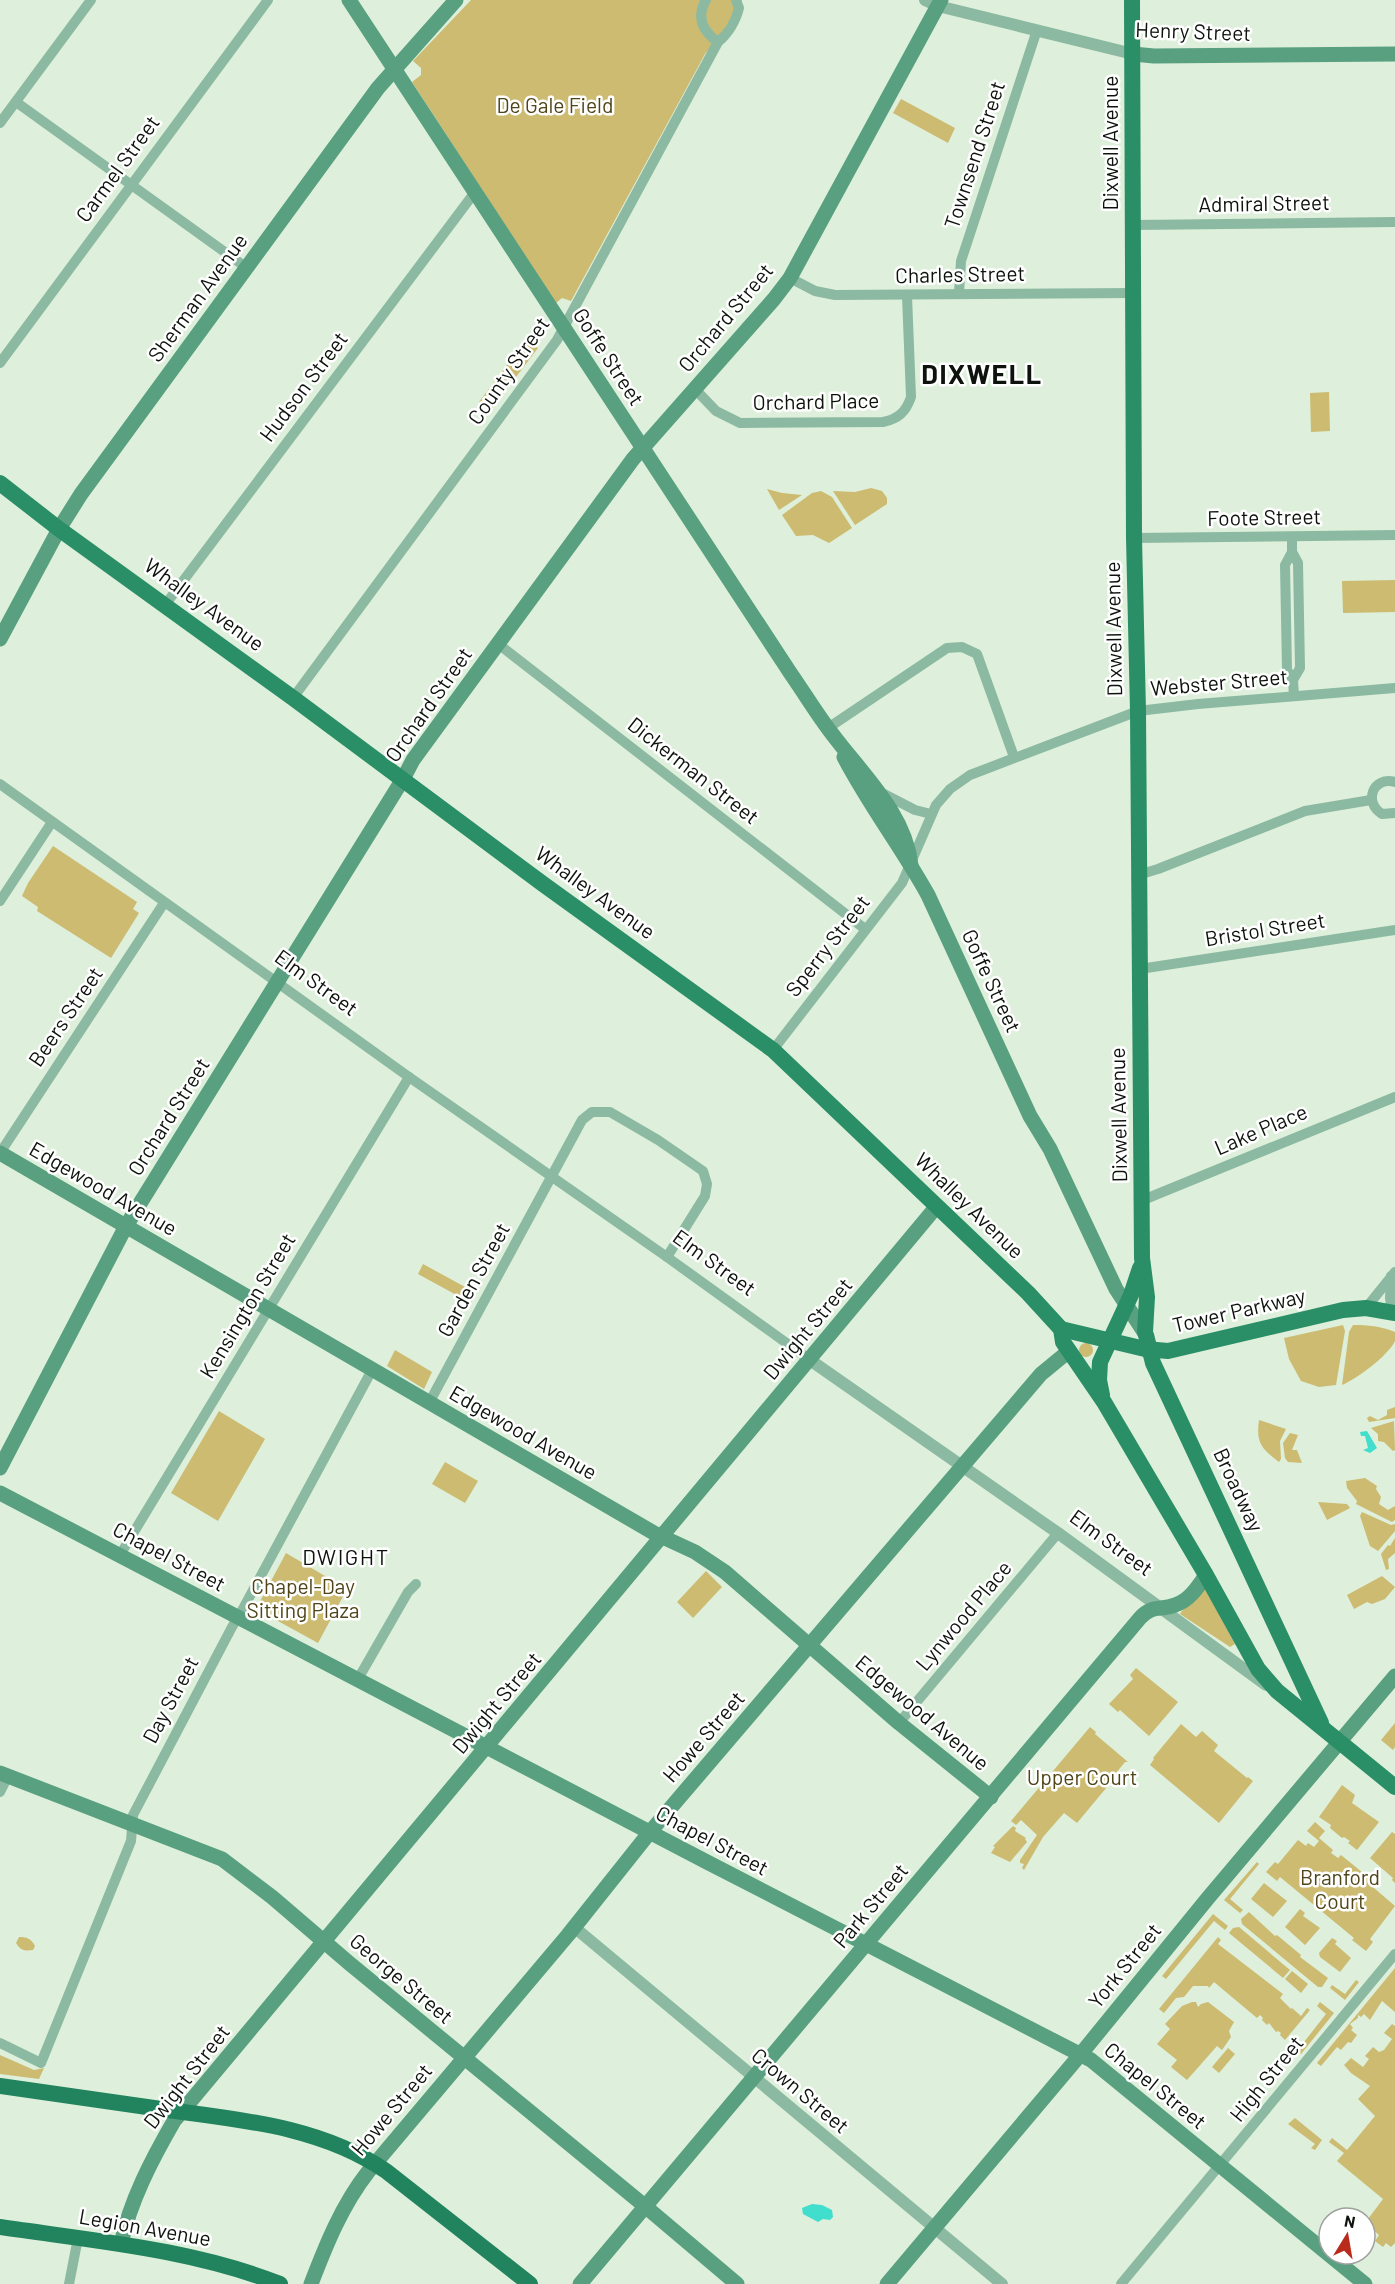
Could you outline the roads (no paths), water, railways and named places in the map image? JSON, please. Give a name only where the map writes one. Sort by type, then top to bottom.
[{"type":"highway","points":[[0,2086],[256,2122],[300,2132],[351,2150],[375,2163],[531,2284]]},
{"type":"highway","name":"Legion Avenue","points":[[0,2226],[121,2244],[220,2265],[280,2284]]},
{"type":"main road","name":"Goffe Street","points":[[349,0],[830,732],[859,786],[911,865],[928,895],[1030,1116],[1050,1149],[1116,1289],[1147,1339]]},
{"type":"main road","name":"Sherman Avenue","points":[[0,639],[59,529],[81,494],[394,68],[456,0]]},
{"type":"main road","name":"Dixwell Avenue","points":[[1132,0],[1134,538],[1138,711],[1142,1258],[1147,1297],[1147,1339]]},
{"type":"main road","name":"Orchard Street","points":[[0,1468],[126,1226],[413,760],[642,447],[790,278],[935,2]]},
{"type":"main road","name":"Henry Street","points":[[1133,54],[1154,56],[1395,54]]},
{"type":"main road","name":"Whalley Avenue","points":[[0,483],[59,529],[773,1050],[1028,1293],[1060,1329],[1063,1342],[1104,1402]]},
{"type":"main road","name":"Goffe Street","points":[[830,732],[878,790],[908,844],[911,865]]},
{"type":"main road","name":"Edgewood Avenue","points":[[0,1153],[662,1537],[695,1552],[725,1572],[899,1723],[991,1797]]},
{"type":"main road","name":"Dwight Street","points":[[121,2244],[127,2217],[140,2189],[162,2143],[183,2112],[937,1206]]},
{"type":"main road","name":"Dixwell Avenue","points":[[1104,1402],[1098,1371],[1100,1362],[1131,1295],[1142,1258]]},
{"type":"main road","name":"Tower Parkway","points":[[1060,1329],[1109,1341],[1147,1339],[1178,1350],[1343,1310],[1366,1308],[1394,1312]]},
{"type":"main road","name":"Broadway","points":[[1147,1339],[1153,1363],[1323,1727]]},
{"type":"main road","name":"Howe Street","points":[[311,2284],[322,2253],[350,2198],[375,2163],[574,1927],[650,1832],[1041,1374],[1069,1351]]},
{"type":"main road","points":[[1104,1402],[1206,1575],[1251,1659],[1277,1691]]},
{"type":"main road","name":"Chapel Street","points":[[0,1493],[1091,2060],[1365,2284]]},
{"type":"main road","name":"Park Street","points":[[580,2284],[1140,1618],[1146,1612],[1160,1607],[1177,1605],[1194,1592],[1206,1575]]},
{"type":"main road","points":[[1266,1678],[1287,1679],[1293,1675],[1295,1666]]},
{"type":"main road","name":"York Street","points":[[887,2284],[1395,1676]]},
{"type":"main road","name":"Elm Street","points":[[1277,1691],[1395,1787]]},
{"type":"main road","name":"George Street","points":[[4,1775],[222,1859],[273,1898],[737,2284]]},
{"type":"street","points":[[0,123],[91,0]]},
{"type":"street","name":"Carmel Street","points":[[0,363],[268,0]]},
{"type":"street","points":[[706,0],[700,12],[701,24],[718,42]]},
{"type":"street","name":"County Street","points":[[293,698],[557,340],[718,42],[725,36],[738,13],[739,4],[736,0]]},
{"type":"street","name":"Henry Street","points":[[935,2],[1133,54]]},
{"type":"street","name":"Townsend Street","points":[[959,293],[961,261],[1036,30]]},
{"type":"street","points":[[16,102],[247,268]]},
{"type":"street","name":"Hudson Street","points":[[165,605],[474,192]]},
{"type":"street","name":"Admiral Street","points":[[1134,225],[1395,222]]},
{"type":"street","name":"Charles Street","points":[[790,278],[828,294],[907,296],[959,293],[1134,293]]},
{"type":"street","name":"Orchard Place","points":[[694,388],[716,411],[740,423],[883,422],[897,418],[908,405],[910,397],[907,296]]},
{"type":"street","name":"Foote Street","points":[[1134,538],[1395,535]]},
{"type":"street","points":[[1292,537],[1292,552],[1286,565],[1287,669],[1293,680],[1294,696]]},
{"type":"street","name":"Dickerman Street","points":[[497,643],[865,929]]},
{"type":"street","points":[[830,732],[946,648],[962,647],[977,654],[1014,757]]},
{"type":"street","name":"Webster Street","points":[[911,865],[931,814],[957,783],[984,768],[1138,711],[1395,688]]},
{"type":"street","points":[[1395,782],[1386,781],[1378,784],[1371,794],[1373,806],[1382,814],[1395,813]]},
{"type":"street","name":"Elm Street","points":[[0,784],[164,903],[1058,1533],[1277,1691]]},
{"type":"street","points":[[878,790],[915,810],[931,814]]},
{"type":"street","points":[[1138,875],[1305,811],[1371,800]]},
{"type":"street","points":[[0,901],[52,822]]},
{"type":"street","name":"Sperry Street","points":[[773,1050],[902,883],[911,865]]},
{"type":"street","name":"Beers Street","points":[[0,1153],[164,903]]},
{"type":"street","name":"Bristol Street","points":[[1140,969],[1395,930]]},
{"type":"street","name":"Kensington Street","points":[[120,1555],[409,1077]]},
{"type":"street","name":"Lake Place","points":[[1143,1200],[1395,1097]]},
{"type":"street","name":"Garden Street","points":[[429,1403],[582,1120],[592,1112],[610,1112],[703,1171],[707,1184],[705,1196],[667,1257]]},
{"type":"street","points":[[1366,1308],[1393,1274]]},
{"type":"street","name":"Tower Parkway","points":[[1393,1274],[1390,1298],[1394,1312]]},
{"type":"street","name":"Day Street","points":[[0,2043],[41,2063],[130,1841],[134,1813],[372,1370]]},
{"type":"street","name":"Lynwood Place","points":[[899,1723],[1058,1533]]},
{"type":"street","points":[[358,1679],[408,1592],[416,1584]]},
{"type":"street","points":[[0,1792],[4,1775]]},
{"type":"street","name":"Crown Street","points":[[574,1927],[1002,2284]]},
{"type":"street","name":"High Street","points":[[1121,2284],[1395,1954]]},
{"type":"street","points":[[69,2284],[78,2238]]},
{"type":"water","points":[[1367,1431],[1377,1448],[1370,1453],[1363,1450],[1368,1448],[1365,1436],[1361,1436],[1360,1432]]},
{"type":"water","points":[[812,2204],[822,2205],[832,2210],[833,2217],[830,2220],[823,2219],[818,2222],[803,2214],[802,2208]]},
{"type":"district","name":"DIXWELL","points":[[982,375]]},
{"type":"district","name":"DWIGHT","points":[[346,1557]]},
{"type":"park label","name":"De Gale Field","points":[[555,106]]},
{"type":"park label","name":"Chapel-Day Sitting Plaza","points":[[303,1599]]},
{"type":"park label","name":"Upper Court","points":[[1082,1778]]},
{"type":"park label","name":"Branford Court","points":[[1340,1890]]}]
